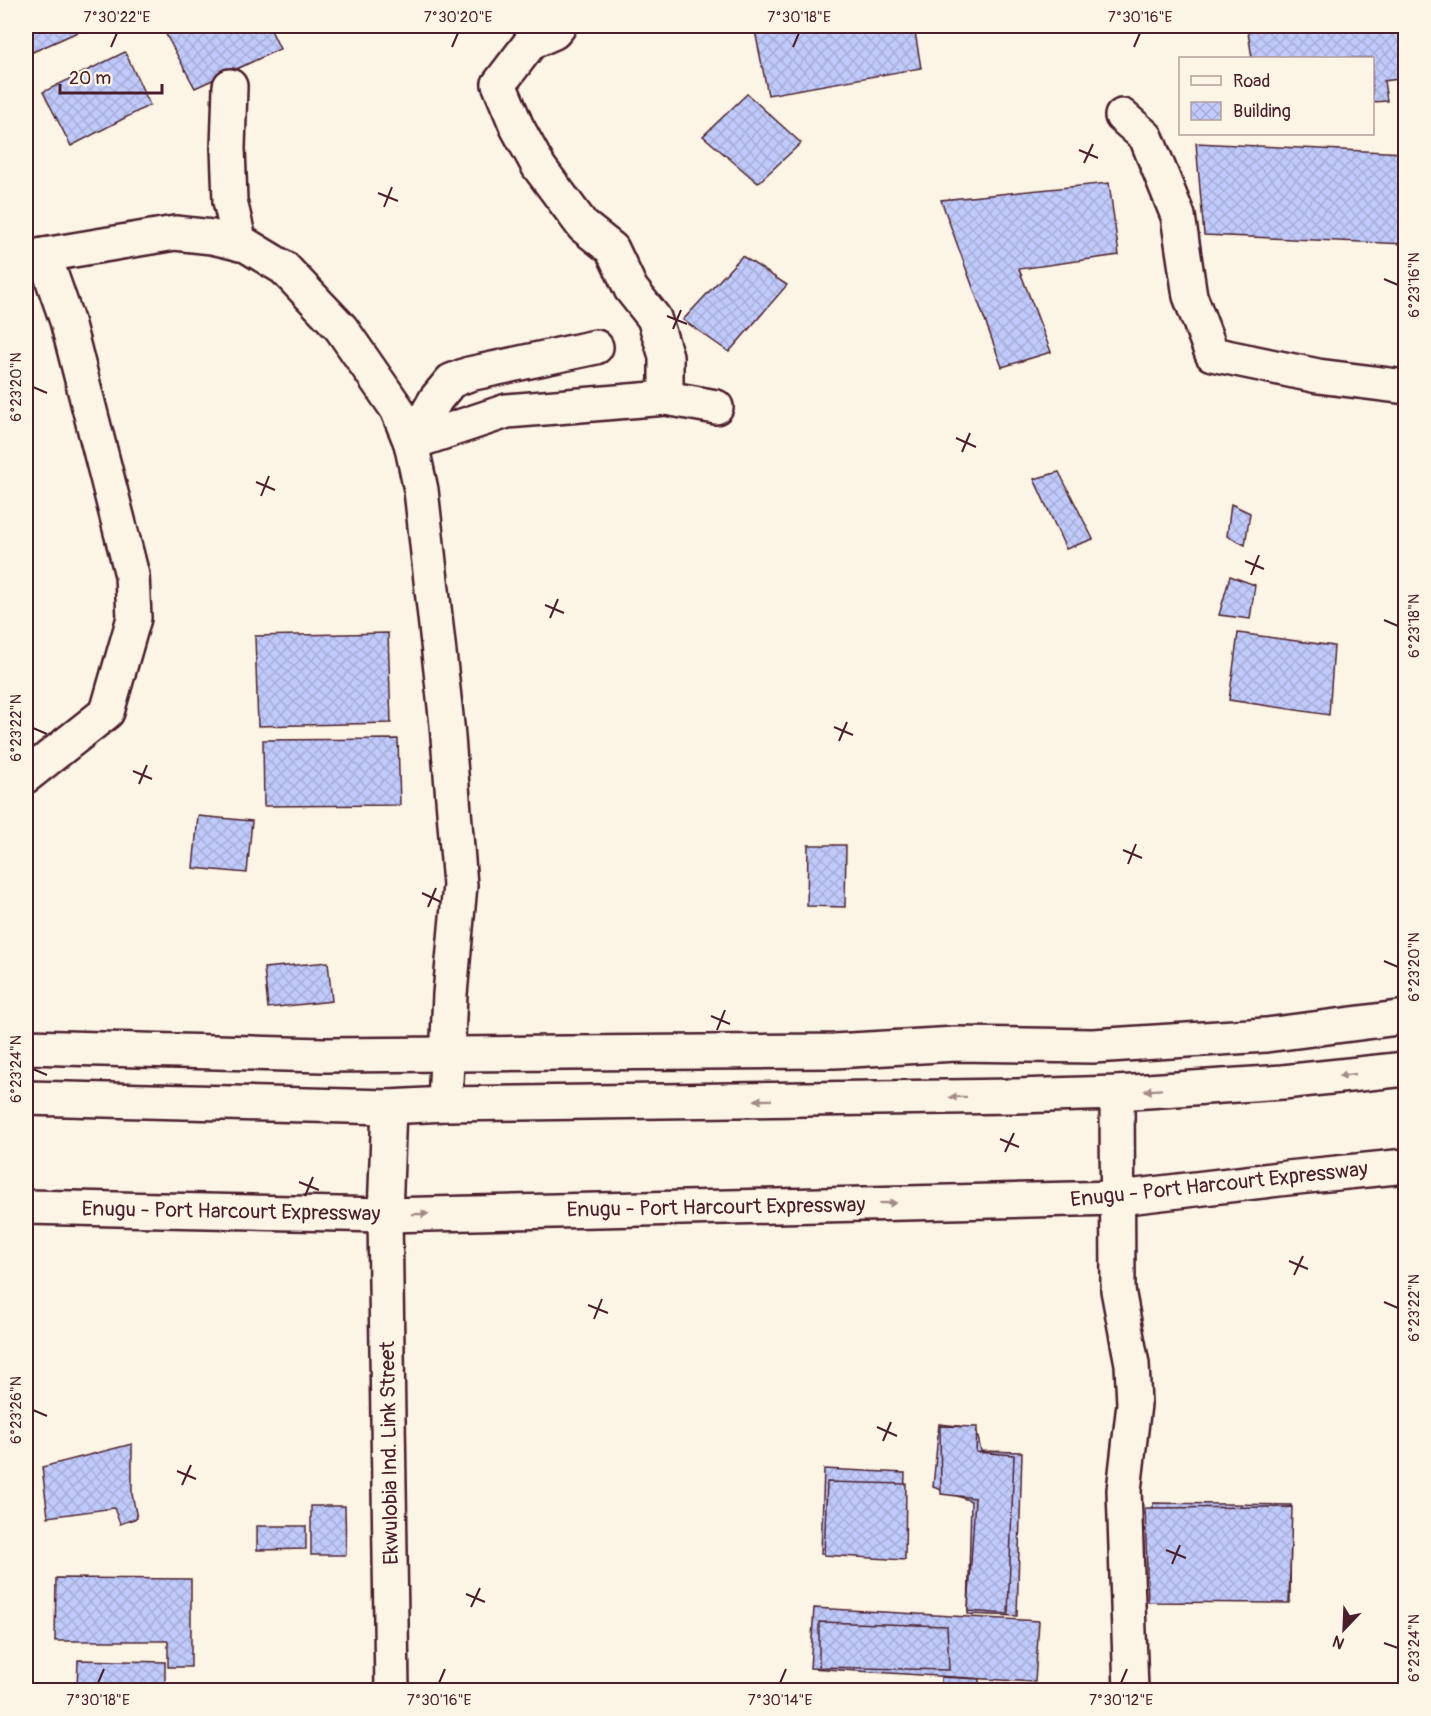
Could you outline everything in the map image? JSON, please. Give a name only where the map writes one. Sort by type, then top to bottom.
[{"type":"main road","points":[[559,26],[554,32],[531,42],[499,84],[517,127],[539,167],[583,226],[612,249],[631,289],[654,318],[666,356],[666,398]]},
{"type":"main road","points":[[230,86],[228,148],[230,201],[240,244]]},
{"type":"main road","points":[[1122,116],[1146,137],[1178,216],[1190,296],[1212,354],[1318,376],[1406,387]]},
{"type":"main road","points":[[26,776],[107,712],[134,618],[132,575],[67,321],[35,257],[175,233],[212,237],[246,245],[284,268],[341,328],[396,409],[411,443],[421,490],[447,725],[460,885],[450,994],[445,1104]]},
{"type":"main road","points":[[411,443],[436,399],[451,381],[469,374],[596,347]]},
{"type":"main road","points":[[411,443],[507,411],[666,398],[716,407]]},
{"type":"main road","points":[[26,1047],[324,1055],[834,1051],[956,1044],[1093,1046],[1266,1035],[1406,1017]]},
{"type":"main road","points":[[26,1098],[389,1107],[445,1104],[991,1096],[1117,1092],[1283,1082],[1406,1069]]},
{"type":"main road","points":[[1117,1092],[1118,1290],[1132,1364],[1134,1404],[1124,1490],[1131,1690]]},
{"type":"main road","name":"Ekwulobia Ind. Link Street","points":[[389,1107],[385,1215],[392,1690]]},
{"type":"main road","name":"Enugu - Port Harcourt Expressway","points":[[26,1207],[385,1215],[1119,1198],[1406,1166]]},
{"type":"building","points":[[26,26],[91,26],[26,55]]},
{"type":"building","points":[[172,26],[269,26],[280,49],[195,88],[163,29]]},
{"type":"building","points":[[754,26],[914,26],[921,68],[768,95]]},
{"type":"building","points":[[1247,26],[1406,26],[1406,78],[1384,81],[1387,101],[1374,102],[1374,57],[1252,57]]},
{"type":"building","points":[[125,52],[150,105],[71,146],[43,92]]},
{"type":"building","points":[[747,94],[801,143],[758,183],[703,136]]},
{"type":"building","points":[[1196,143],[1406,153],[1406,244],[1204,235]]},
{"type":"building","points":[[1109,183],[1119,255],[1019,269],[1051,352],[1002,367],[941,200]]},
{"type":"building","points":[[742,256],[787,285],[729,352],[683,320]]},
{"type":"building","points":[[1059,472],[1093,539],[1066,549],[1034,479]]},
{"type":"building","points":[[1231,504],[1250,513],[1245,545],[1227,536]]},
{"type":"building","points":[[1230,576],[1255,585],[1250,619],[1219,615]]},
{"type":"building","points":[[388,633],[391,723],[258,726],[255,636]]},
{"type":"building","points":[[1238,633],[1334,646],[1329,715],[1229,700]]},
{"type":"building","points":[[398,739],[400,805],[264,806],[263,740]]},
{"type":"building","points":[[198,816],[252,821],[247,873],[193,868]]},
{"type":"building","points":[[808,845],[846,845],[845,907],[807,906]]},
{"type":"building","points":[[328,962],[332,1001],[268,1008],[264,968]]},
{"type":"building","points":[[939,1424],[976,1428],[981,1451],[1022,1452],[1017,1616],[968,1614],[971,1501],[933,1487]]},
{"type":"building","points":[[940,1426],[977,1427],[976,1452],[1014,1455],[1008,1614],[968,1611],[975,1498],[941,1494]]},
{"type":"building","points":[[132,1444],[132,1494],[137,1518],[120,1524],[114,1508],[48,1517],[42,1467]]},
{"type":"building","points":[[824,1469],[905,1473],[902,1556],[821,1553]]},
{"type":"building","points":[[827,1482],[906,1484],[905,1560],[824,1555]]},
{"type":"building","points":[[1153,1503],[1291,1505],[1290,1601],[1152,1599]]},
{"type":"building","points":[[311,1506],[345,1506],[346,1555],[311,1555]]},
{"type":"building","points":[[1292,1507],[1289,1603],[1148,1602],[1145,1508]]},
{"type":"building","points":[[257,1526],[306,1526],[306,1549],[257,1550]]},
{"type":"building","points":[[56,1578],[191,1579],[191,1667],[168,1667],[168,1641],[55,1641]]},
{"type":"building","points":[[814,1608],[1039,1621],[1035,1682],[810,1668]]},
{"type":"building","points":[[819,1622],[947,1626],[949,1670],[819,1667]]},
{"type":"building","points":[[78,1660],[165,1662],[165,1690],[56,1690],[56,1688],[77,1688]]},
{"type":"building","points":[[941,1677],[979,1679],[979,1690],[941,1690]]},
{"type":"building","points":[[994,1686],[1071,1689],[1071,1690],[994,1690]]}]
